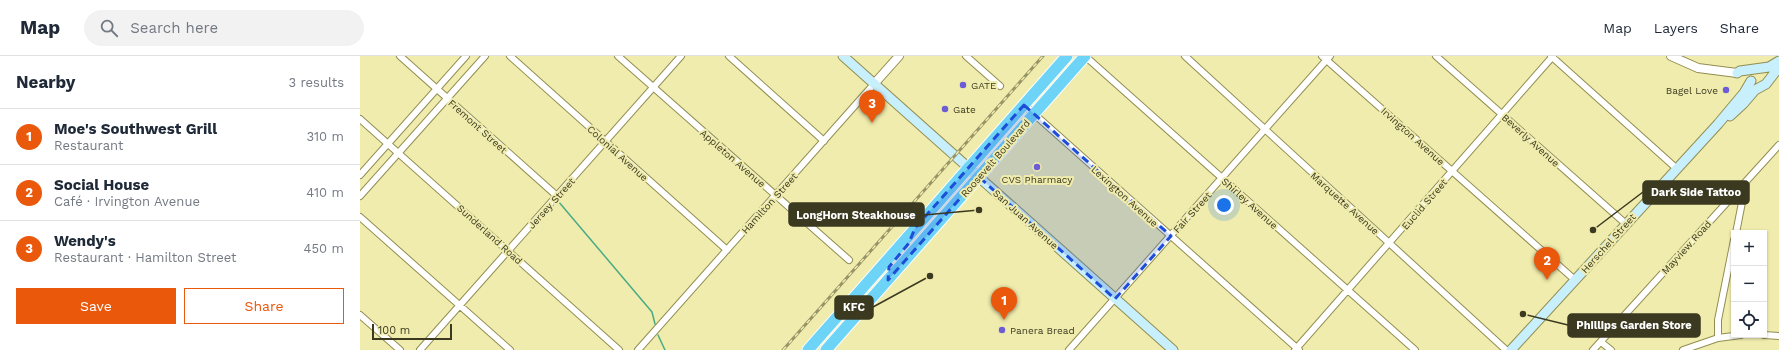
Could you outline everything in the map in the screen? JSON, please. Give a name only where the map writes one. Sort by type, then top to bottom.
[{"type":"highway","name":"Roosevelt Boulevard","points":[[808,350],[1067,56]]},
{"type":"highway","name":"Roosevelt Boulevard","points":[[826,350],[1085,56]]},
{"type":"highway","points":[[888,280],[887,274],[889,267],[914,236],[916,228]]},
{"type":"main road","name":"San Juan Avenue","points":[[843,56],[1173,350]]},
{"type":"main road","points":[[1737,73],[1740,71],[1764,68],[1774,65],[1779,61]]},
{"type":"main road","points":[[1718,124],[1739,109],[1755,90],[1766,84],[1779,67]]},
{"type":"main road","points":[[1764,68],[1769,74],[1770,78]]},
{"type":"main road","name":"Herschel Street","points":[[1511,350],[1676,168],[1718,124],[1744,94],[1754,70]]},
{"type":"main road","points":[[1737,73],[1760,86]]},
{"type":"street","name":"Fremont Street","points":[[400,56],[556,196]]},
{"type":"street","points":[[360,175],[466,56]]},
{"type":"street","points":[[360,196],[485,56]]},
{"type":"street","name":"Colonial Avenue","points":[[510,56],[727,250]]},
{"type":"street","name":"Appleton Avenue","points":[[618,56],[849,260]]},
{"type":"street","name":"Jersey Street","points":[[420,350],[681,56]]},
{"type":"street","points":[[729,56],[824,141]]},
{"type":"street","name":"Hamilton Street","points":[[638,350],[899,56]]},
{"type":"street","points":[[966,56],[1000,86]]},
{"type":"street","name":"Shirley Avenue","points":[[1085,56],[1415,350]]},
{"type":"street","name":"Marquette Avenue","points":[[1185,56],[1506,350]]},
{"type":"street","name":"Beverly Avenue","points":[[1436,56],[1626,224]]},
{"type":"street","points":[[1552,56],[1676,168]]},
{"type":"street","name":"Euclid Street","points":[[1297,349],[1552,56]]},
{"type":"street","points":[[1671,56],[1698,68],[1737,73]]},
{"type":"street","name":"Fair Street","points":[[1069,350],[1223,178],[1326,57]]},
{"type":"street","name":"Irvington Avenue","points":[[1326,57],[1575,280]]},
{"type":"street","name":"Lexington Avenue","points":[[1024,105],[1297,349]]},
{"type":"street","name":"Sunderland Road","points":[[360,119],[619,350]]},
{"type":"street","name":"Mayview Road","points":[[1593,350],[1779,145]]},
{"type":"street","points":[[1737,230],[1746,180]]},
{"type":"street","points":[[360,217],[510,350]]},
{"type":"street","points":[[1718,338],[1718,320],[1731,255]]},
{"type":"street","points":[[360,315],[400,350]]},
{"type":"street","points":[[1767,335],[1779,336]]},
{"type":"street","points":[[1683,350],[1718,338],[1731,336]]},
{"type":"street","points":[[1601,342],[1611,350]]},
{"type":"highlighted area","points":[[1024,105],[1171,236],[1115,299],[979,177],[888,280],[889,267],[909,243],[915,228]]},
{"type":"waterway","points":[[558,201],[652,312],[655,324]]},
{"type":"waterway","points":[[658,335],[665,350]]},
{"type":"railway","points":[[783,350],[1043,56]]},
{"type":"place","name":"GATE","points":[[963,85]]},
{"type":"place","name":"Bagel Love","points":[[1726,90]]},
{"type":"place","name":"Gate","points":[[945,109]]},
{"type":"place","name":"Wendy's","points":[[872,123]]},
{"type":"place","name":"CVS Pharmacy","points":[[1037,167]]},
{"type":"place","name":"LongHorn Steakhouse","points":[[979,210]]},
{"type":"place","name":"Dark Side Tattoo","points":[[1593,230]]},
{"type":"place","name":"KFC","points":[[930,276]]},
{"type":"place","name":"Social House","points":[[1547,280]]},
{"type":"place","name":"Phillips Garden Store","points":[[1523,314]]},
{"type":"place","name":"Moe's Southwest Grill","points":[[1004,320]]},
{"type":"place","name":"Panera Bread","points":[[1002,330]]}]
